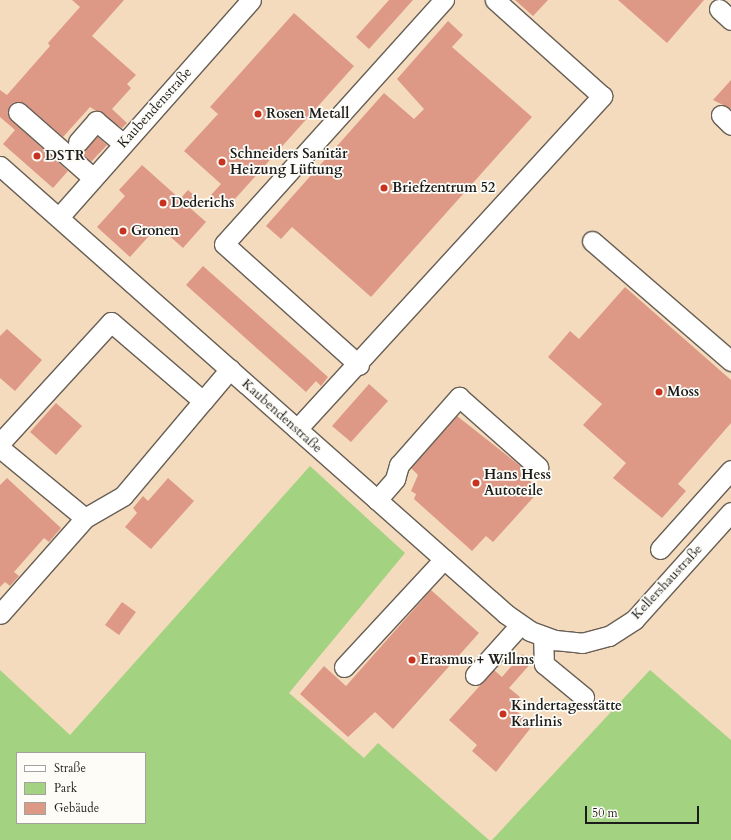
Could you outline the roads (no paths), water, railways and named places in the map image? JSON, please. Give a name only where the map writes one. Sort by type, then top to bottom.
[{"type":"street","name":"Kaubendenstraße","points":[[60,216],[251,0]]},
{"type":"street","points":[[360,365],[224,244],[444,0]]},
{"type":"street","points":[[298,430],[360,365],[602,96],[495,0]]},
{"type":"street","points":[[18,112],[93,178]]},
{"type":"street","points":[[78,142],[96,121],[123,144]]},
{"type":"street","name":"Kaubendenstraße","points":[[0,166],[60,216],[444,560],[513,619]]},
{"type":"street","points":[[592,241],[731,361]]},
{"type":"street","points":[[0,442],[111,322],[203,401]]},
{"type":"street","points":[[0,614],[85,518],[123,496],[230,369]]},
{"type":"street","points":[[377,500],[395,479],[399,465],[459,397],[538,467]]},
{"type":"street","points":[[0,448],[85,518]]},
{"type":"street","points":[[660,549],[731,470]]},
{"type":"street","name":"Kellershaustraße","points":[[513,619],[543,636],[582,642],[609,636],[634,620],[731,512]]},
{"type":"street","points":[[344,668],[444,560]]},
{"type":"street","points":[[475,675],[513,619]]},
{"type":"street","points":[[543,636],[544,664],[584,697]]},
{"type":"place","name":"Rosen Metall","points":[[258,114]]},
{"type":"place","name":"DSTR","points":[[37,156]]},
{"type":"place","name":"Schneiders Sanitär Heizung Lüftung","points":[[222,162]]},
{"type":"place","name":"Briefzentrum 52","points":[[384,188]]},
{"type":"place","name":"Dederichs","points":[[163,203]]},
{"type":"place","name":"Gronen","points":[[123,231]]},
{"type":"place","name":"Moss","points":[[659,392]]},
{"type":"place","name":"Hans Hess Autoteile","points":[[476,483]]},
{"type":"place","name":"Erasmus + Willms","points":[[412,660]]},
{"type":"place","name":"Kindertagesstätte Karlinis","points":[[503,714]]}]
